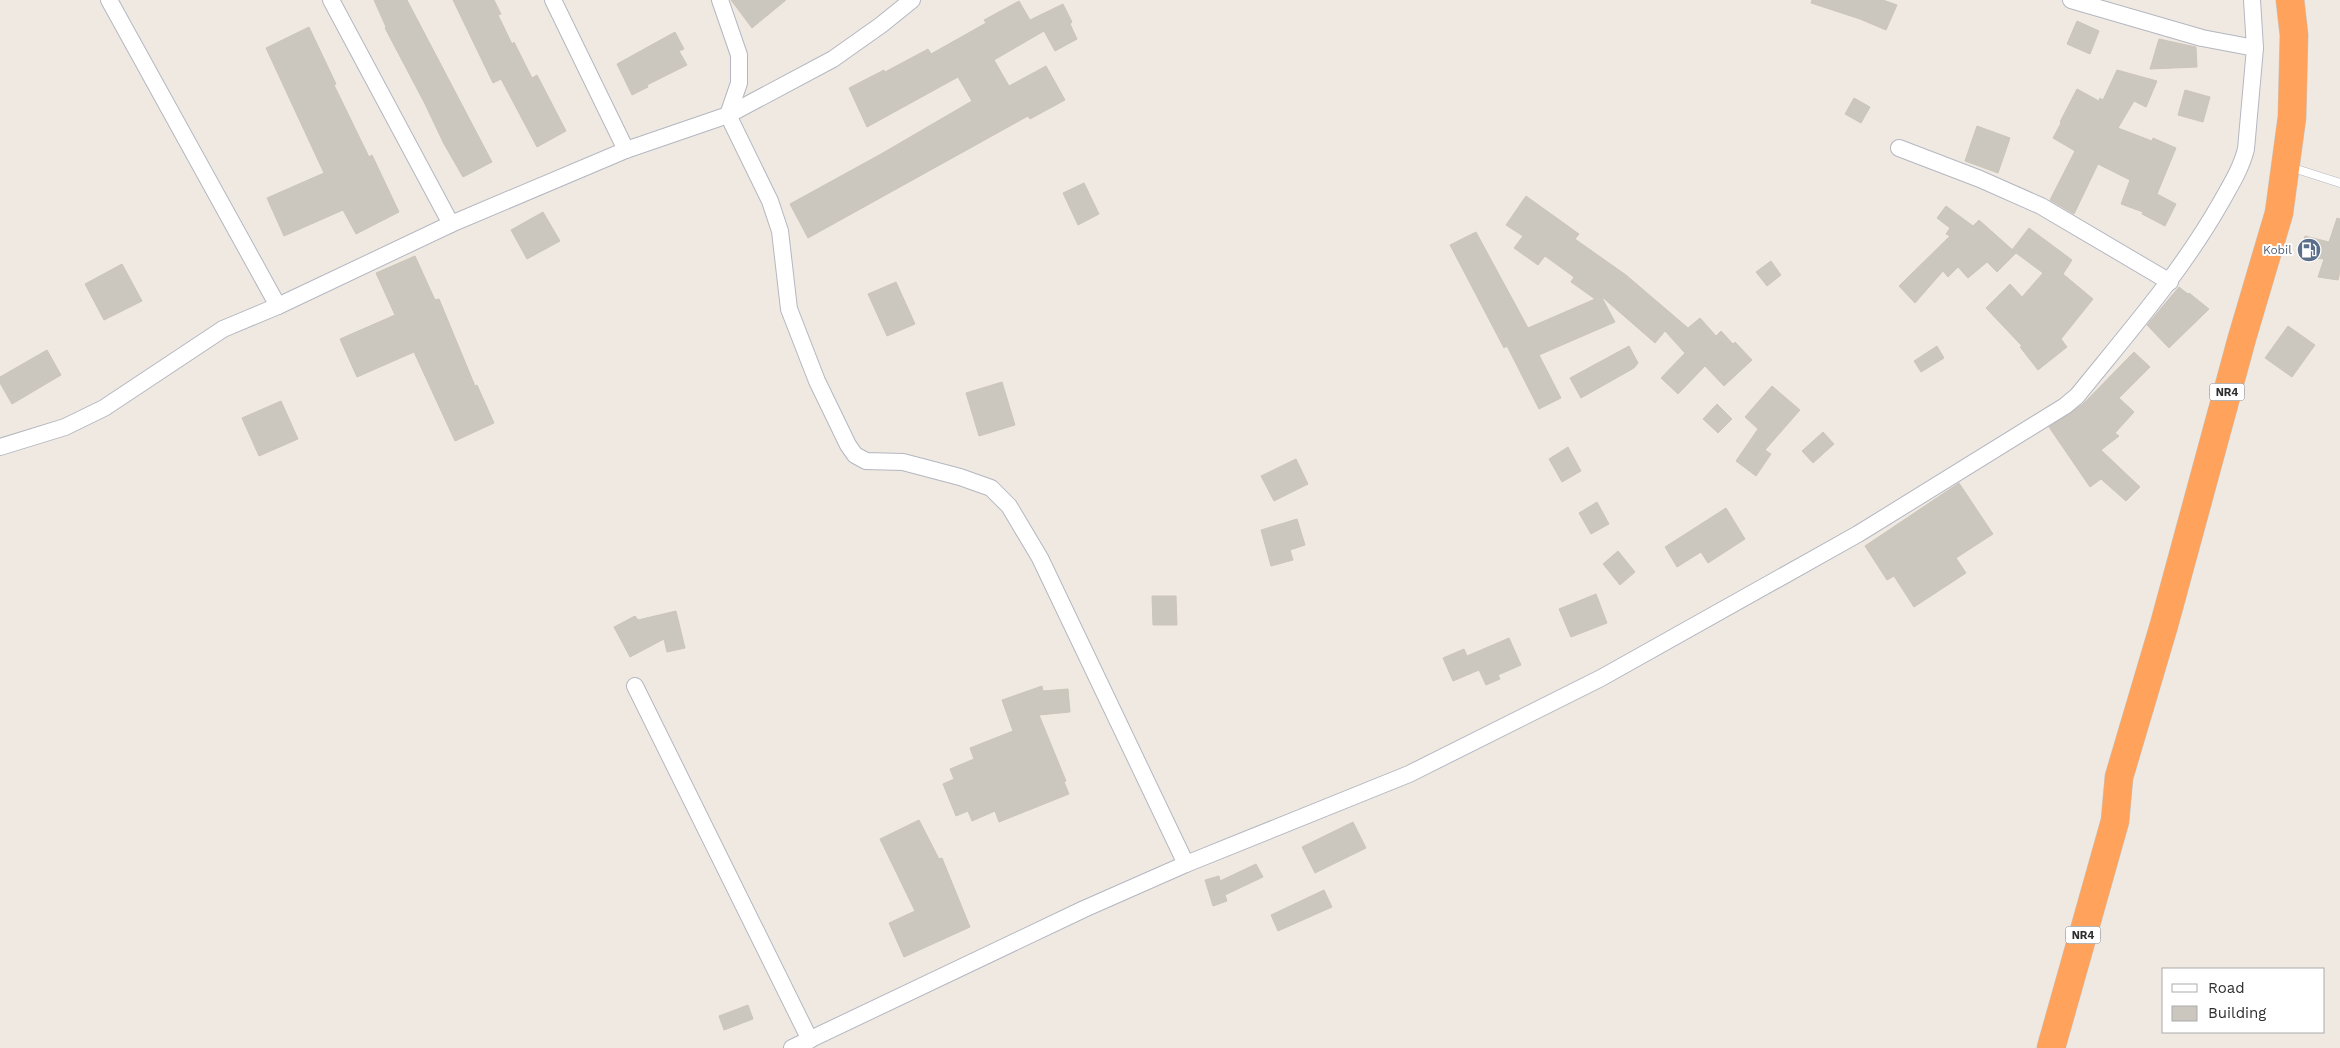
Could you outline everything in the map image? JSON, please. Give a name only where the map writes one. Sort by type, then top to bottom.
[{"type":"highway","name":"NR4","points":[[2051,1048],[2115,822],[2119,777],[2164,625],[2242,338],[2279,213],[2292,117],[2294,35],[2290,0]]},
{"type":"street","points":[[109,0],[278,306]]},
{"type":"street","points":[[331,0],[451,224]]},
{"type":"street","points":[[553,0],[626,150]]},
{"type":"street","points":[[720,0],[739,55],[739,83],[728,115],[770,201],[780,230],[789,309],[817,381],[848,445],[855,456],[866,461],[903,462],[960,477],[991,488],[1009,506],[1040,558],[1186,864]]},
{"type":"street","points":[[0,447],[65,427],[104,408],[223,329],[278,306],[451,224],[626,150],[728,115],[833,59],[912,0]]},
{"type":"street","points":[[2071,0],[2202,38],[2255,48]]},
{"type":"street","points":[[792,1048],[1084,909],[1186,864],[1409,774],[1601,678],[1858,534],[2065,406],[2077,396],[2170,282],[2206,228],[2242,164],[2246,149],[2255,48],[2252,0]]},
{"type":"street","points":[[1899,148],[1980,179],[2041,206],[2170,282]]},
{"type":"street","points":[[635,686],[810,1040]]},
{"type":"lane","points":[[2286,166],[2340,183]]},
{"type":"building","points":[[374,0],[407,0],[492,162],[463,177],[444,144],[385,28]]},
{"type":"building","points":[[453,0],[494,0],[501,14],[498,15],[512,44],[514,42],[532,78],[537,75],[566,131],[537,147],[501,79],[493,83]]},
{"type":"building","points":[[731,0],[786,0],[752,28]]},
{"type":"building","points":[[1812,0],[1883,0],[1897,5],[1886,30],[1860,19],[1811,3]]},
{"type":"building","points":[[1019,1],[1030,20],[1063,4],[1072,22],[1070,24],[1077,39],[1055,51],[1044,31],[994,60],[1009,86],[1046,66],[1065,100],[1030,119],[1028,116],[808,238],[790,204],[972,101],[958,77],[867,127],[849,88],[884,70],[885,72],[928,49],[931,54],[986,23],[984,20]]},
{"type":"building","points":[[2077,21],[2099,31],[2090,54],[2067,44]]},
{"type":"building","points":[[309,27],[336,84],[334,85],[369,157],[372,155],[399,212],[356,234],[343,210],[284,236],[267,198],[324,173],[266,48]]},
{"type":"building","points":[[675,32],[684,49],[679,51],[687,65],[647,85],[648,87],[632,95],[617,64]]},
{"type":"building","points":[[2159,39],[2196,47],[2197,67],[2150,69]]},
{"type":"building","points":[[2117,70],[2157,81],[2146,107],[2134,101],[2118,128],[2152,141],[2153,138],[2176,148],[2157,194],[2176,204],[2165,226],[2142,214],[2143,212],[2121,204],[2130,180],[2098,164],[2074,214],[2050,200],[2075,151],[2053,138],[2077,89],[2099,101],[2100,98],[2103,100]]},
{"type":"building","points":[[2185,90],[2210,97],[2203,122],[2178,115]]},
{"type":"building","points":[[1854,98],[1870,107],[1861,123],[1845,114]]},
{"type":"building","points":[[1977,126],[2010,138],[1998,173],[1965,161]]},
{"type":"building","points":[[1084,183],[1099,214],[1078,225],[1063,193]]},
{"type":"building","points":[[1526,196],[1579,234],[1575,239],[1626,275],[1688,328],[1700,318],[1716,336],[1721,331],[1733,344],[1735,342],[1752,360],[1724,386],[1705,366],[1678,394],[1661,378],[1685,353],[1665,331],[1655,343],[1601,296],[1615,322],[1539,355],[1561,398],[1539,409],[1507,346],[1504,348],[1450,245],[1476,232],[1528,328],[1595,299],[1571,282],[1574,277],[1545,256],[1538,265],[1514,248],[1523,236],[1506,225]]},
{"type":"building","points":[[1946,206],[1973,226],[1979,220],[2016,253],[1997,272],[1987,262],[1968,278],[1958,267],[1948,277],[1943,271],[1915,303],[1899,286],[1950,236],[1946,234],[1950,228],[1937,218]]},
{"type":"building","points":[[543,212],[560,241],[527,259],[511,230]]},
{"type":"building","points":[[2337,218],[2340,219],[2340,272],[2338,280],[2318,277],[2324,259],[2299,257],[2305,236],[2329,242]]},
{"type":"building","points":[[2029,228],[2072,260],[2063,274],[2093,299],[2061,339],[2067,347],[2038,370],[2020,347],[2022,346],[1986,308],[2010,284],[2022,297],[2043,273],[2012,250]]},
{"type":"building","points":[[415,256],[435,300],[439,299],[475,386],[477,385],[494,423],[455,441],[414,352],[357,377],[340,339],[395,315],[376,273]]},
{"type":"building","points":[[1771,261],[1781,275],[1767,286],[1756,272]]},
{"type":"building","points":[[122,264],[142,301],[104,320],[85,284]]},
{"type":"building","points":[[896,282],[915,324],[887,336],[868,294]]},
{"type":"building","points":[[2179,287],[2209,309],[2169,348],[2147,325]]},
{"type":"building","points":[[2288,326],[2315,345],[2292,377],[2265,358]]},
{"type":"building","points":[[1629,346],[1638,363],[1634,368],[1581,398],[1570,378]]},
{"type":"building","points":[[1937,346],[1944,358],[1921,372],[1914,361]]},
{"type":"building","points":[[47,350],[61,375],[12,404],[0,383],[0,377]]},
{"type":"building","points":[[2134,352],[2150,367],[2119,398],[2134,412],[2115,433],[2119,436],[2101,450],[2140,487],[2126,501],[2101,479],[2090,487],[2049,427],[2083,404]]},
{"type":"building","points":[[1002,382],[1015,425],[979,436],[966,393]]},
{"type":"building","points":[[1772,386],[1800,410],[1765,450],[1771,454],[1756,476],[1736,461],[1758,429],[1745,417]]},
{"type":"building","points":[[281,401],[298,439],[259,456],[242,418]]},
{"type":"building","points":[[1717,404],[1732,419],[1718,433],[1703,419]]},
{"type":"building","points":[[1823,432],[1834,444],[1813,463],[1802,451]]},
{"type":"building","points":[[1568,447],[1581,471],[1562,482],[1549,459]]},
{"type":"building","points":[[1296,459],[1308,484],[1274,501],[1261,476]]},
{"type":"building","points":[[1959,483],[1993,534],[1956,558],[1966,573],[1914,607],[1894,576],[1887,580],[1865,546]]},
{"type":"building","points":[[1597,502],[1609,524],[1591,534],[1579,513]]},
{"type":"building","points":[[1726,508],[1745,539],[1708,563],[1701,552],[1677,567],[1665,547]]},
{"type":"building","points":[[1297,519],[1305,545],[1290,550],[1293,560],[1271,566],[1261,530]]},
{"type":"building","points":[[1618,551],[1635,572],[1620,585],[1603,564]]},
{"type":"building","points":[[1596,594],[1607,623],[1571,637],[1559,609]]},
{"type":"building","points":[[1152,596],[1176,596],[1177,625],[1153,625]]},
{"type":"building","points":[[676,611],[685,648],[667,652],[664,639],[630,657],[614,627],[635,616],[638,620]]},
{"type":"building","points":[[1509,638],[1521,665],[1498,675],[1500,679],[1486,685],[1479,670],[1453,681],[1443,658],[1464,649],[1467,656]]},
{"type":"building","points":[[1042,686],[1043,691],[1068,689],[1070,712],[1039,715],[1066,781],[1064,782],[1069,794],[999,822],[995,811],[972,821],[968,811],[956,816],[943,784],[954,779],[950,769],[974,759],[970,748],[1013,731],[1002,700]]},
{"type":"building","points":[[919,820],[939,859],[942,858],[970,927],[904,957],[889,923],[915,911],[880,839]]},
{"type":"building","points":[[1353,822],[1366,848],[1315,873],[1302,847]]},
{"type":"building","points":[[1256,864],[1263,877],[1225,895],[1227,901],[1213,906],[1205,880],[1219,876],[1220,881]]},
{"type":"building","points":[[1324,890],[1332,907],[1278,931],[1271,915]]},
{"type":"building","points":[[748,1005],[753,1019],[724,1030],[719,1016]]},
{"type":"place","name":"Kobil","points":[[2309,250]]}]
